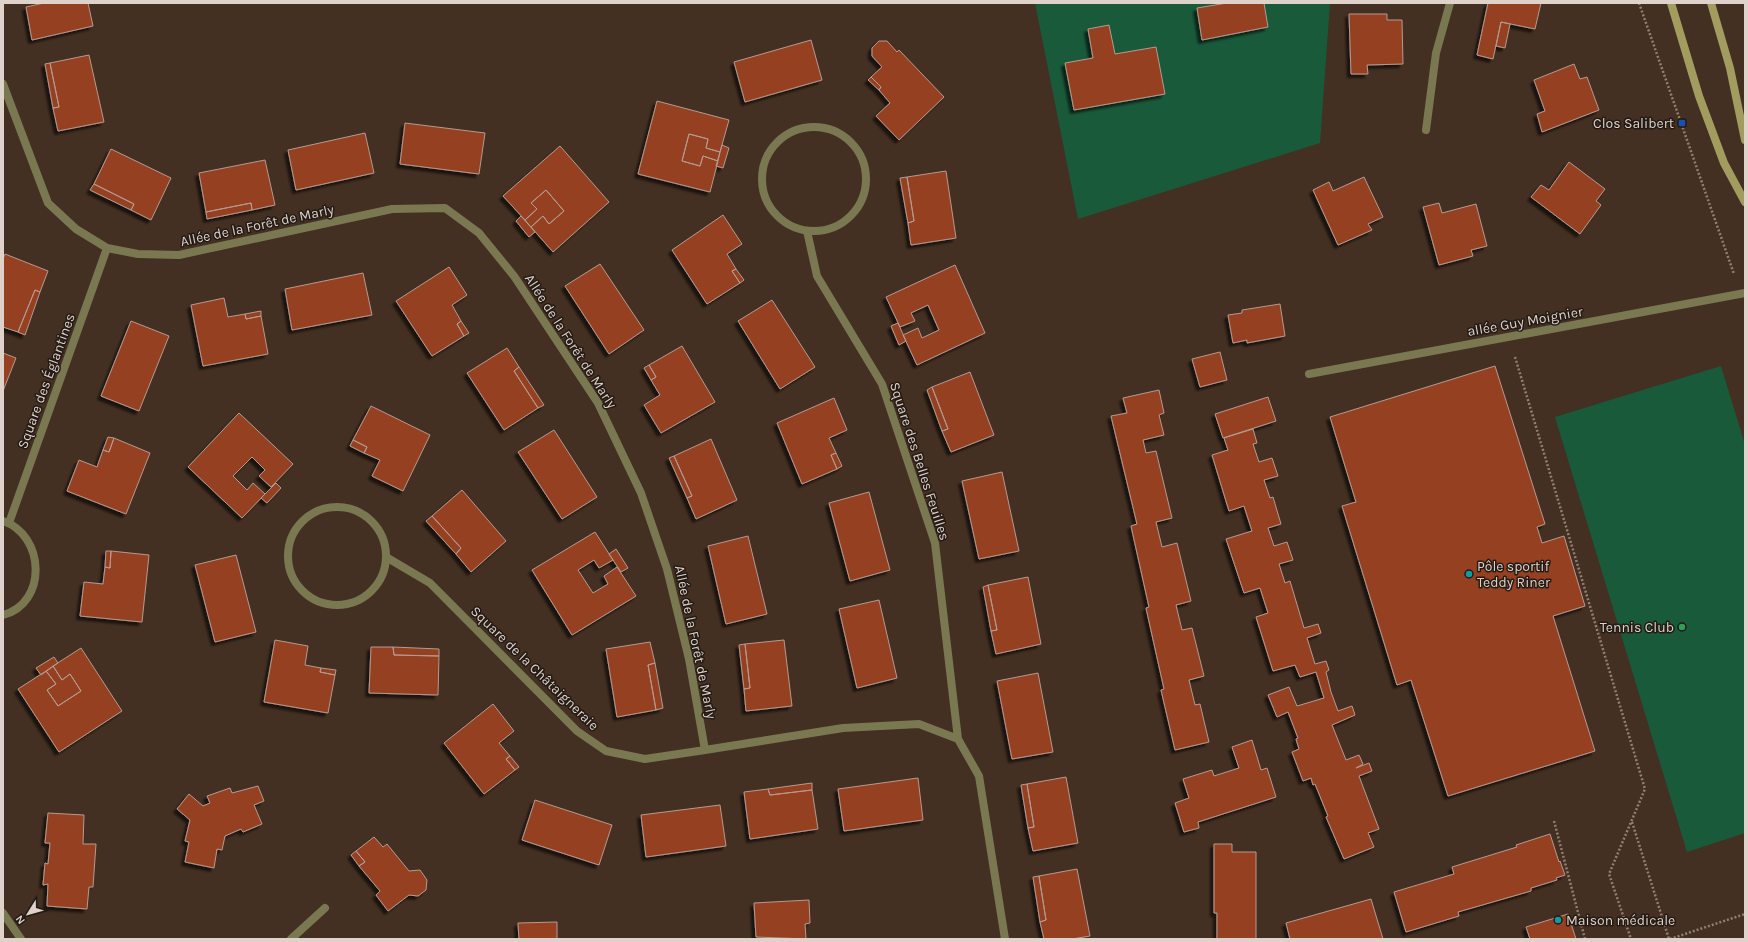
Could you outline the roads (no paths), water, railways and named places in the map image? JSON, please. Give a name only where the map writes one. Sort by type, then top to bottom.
[{"type":"street","points":[[1426,130],[1436,53],[1450,3]]},
{"type":"street","points":[[1671,3],[1704,111],[1724,163],[1745,202]]},
{"type":"street","points":[[1711,3],[1730,68],[1745,140]]},
{"type":"street","name":"Allée de la Forêt de Marly","points":[[3,84],[5,97],[48,204],[76,229],[107,248],[138,254],[179,255],[392,209],[444,208],[480,233],[514,276],[598,403],[641,494],[668,568],[689,659],[705,750]]},
{"type":"street","points":[[817,127],[834,132],[848,140],[859,153],[865,168],[866,185],[861,201],[852,215],[844,222],[824,230],[807,231],[790,226],[776,215],[766,200],[762,183],[764,165],[771,149],[784,137],[800,129],[817,127]]},
{"type":"street","name":"Square des Belles Feuilles","points":[[807,231],[817,276],[882,384],[935,543],[958,739]]},
{"type":"street","name":"Square des Églantines","points":[[3,615],[20,605],[30,592],[36,577],[36,561],[31,546],[22,532],[6,522],[107,248]]},
{"type":"street","name":"allée Guy Moignier","points":[[1309,374],[1745,293]]},
{"type":"street","points":[[330,507],[341,507],[362,514],[375,525],[383,540],[386,557],[384,572],[376,586],[366,597],[351,604],[336,606],[320,603],[306,596],[296,584],[289,570],[287,553],[291,536],[300,522],[314,512],[330,507]]},
{"type":"street","name":"Square de la Châtaigneraie","points":[[386,557],[430,583],[578,731],[606,752],[645,759],[705,750]]},
{"type":"street","points":[[705,750],[843,728],[919,724],[958,739],[978,776],[1005,939]]},
{"type":"street","points":[[290,939],[325,908]]},
{"type":"street","points":[[3,913],[21,939]]},
{"type":"place","name":"Clos Salibert","points":[[1682,123]]},
{"type":"place","name":"Pôle sportif Teddy Riner","points":[[1469,574]]},
{"type":"place","name":"Tennis Club","points":[[1682,627]]},
{"type":"place","name":"Maison médicale","points":[[1558,920]]}]
